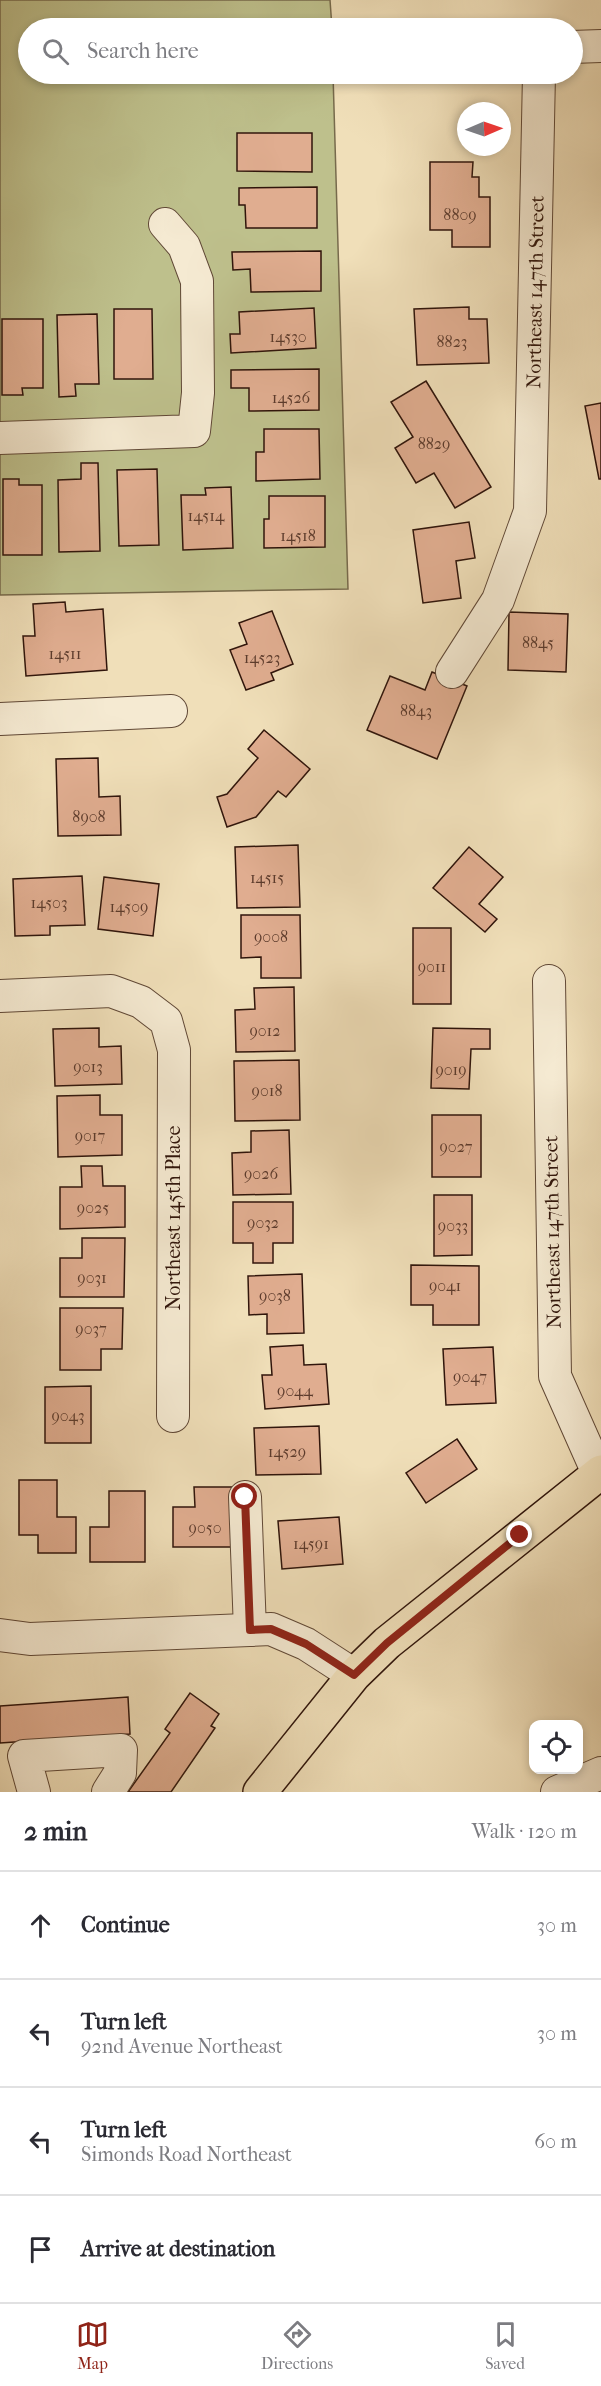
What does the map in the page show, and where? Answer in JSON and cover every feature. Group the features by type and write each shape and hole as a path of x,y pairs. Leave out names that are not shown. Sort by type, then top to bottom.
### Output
{"main road":[{"path":"260,1792 354,1675 387,1643 600,1473"}],"street":[{"path":"583,47 601,46"},
{"name":"Northeast 147th Street","path":"452,672 498,600 530,511 539,84"},
{"path":"0,438 194,431 198,393 197,281 184,246 165,224"},
{"path":"0,719 171,711"},
{"name":"Northeast 147th Street","path":"549,981 555,1376 600,1473"},
{"name":"Northeast 145th Place","path":"0,996 111,991 141,1002 166,1021 174,1050 173,1416"},
{"path":"245,1497 250,1630"},
{"path":"0,1635 30,1639 271,1629 306,1644 354,1675"},
{"path":"34,1792 24,1756 121,1750 120,1773 108,1792"},
{"path":"557,1792 601,1773"}],"green space":[{"path":"0,0 330,0 331,18 18,18 18,84 333,84 348,589 0,595"}],"building":[{"path":"237,133 312,133 312,172 237,171"},
{"path":"430,162 473,162 472,177 479,177 479,197 490,197 490,247 452,247 452,230 430,230"},
{"path":"317,187 317,228 246,228 245,205 239,205 239,188"},
{"path":"321,251 321,291 251,292 250,269 233,270 232,252"},
{"path":"469,307 469,319 487,319 489,363 417,365 414,309"},
{"path":"314,308 316,348 231,353 230,334 240,334 239,312"},
{"path":"114,309 152,309 153,379 114,379"},
{"path":"97,314 99,384 75,384 76,396 59,397 57,315"},
{"path":"2,319 43,319 43,388 22,388 23,395 2,395"},
{"path":"319,369 319,410 249,411 249,388 231,388 231,370"},
{"path":"426,381 491,487 455,508 434,473 416,483 395,448 413,437 391,402"},
{"path":"601,403 601,479 599,479 585,406"},
{"path":"264,429 319,429 320,479 256,481 256,452 264,452"},
{"path":"81,463 98,463 100,551 59,552 58,480 81,479"},
{"path":"157,469 159,545 119,546 117,470"},
{"path":"3,479 19,479 19,485 42,485 42,555 3,555"},
{"path":"231,487 233,548 183,550 181,495 206,495 205,488"},
{"path":"269,496 325,496 325,547 264,548 264,519 269,519"},
{"path":"469,522 475,558 456,561 461,598 423,603 413,530"},
{"path":"65,602 66,612 103,609 107,670 26,676 23,636 35,636 33,604"},
{"path":"272,611 293,664 271,673 274,680 246,690 230,650 247,644 239,623"},
{"path":"509,612 568,614 566,672 508,670"},
{"path":"432,672 467,686 437,759 367,730 390,676 425,690"},
{"path":"264,730 310,769 286,797 278,791 256,817 227,827 217,797 227,794 258,758 248,749"},
{"path":"98,758 99,797 120,796 121,835 58,836 56,759"},
{"path":"298,845 300,907 237,908 235,847"},
{"path":"469,847 503,877 479,904 497,919 485,932 433,888"},
{"path":"82,876 85,925 50,926 50,935 15,936 13,879"},
{"path":"104,877 159,884 153,936 98,929"},
{"path":"241,915 300,915 301,978 261,978 261,957 241,958"},
{"path":"413,928 451,928 451,1004 413,1004"},
{"path":"294,987 295,1051 236,1052 235,1010 255,1009 254,988"},
{"path":"99,1028 99,1047 121,1046 122,1084 55,1086 53,1029"},
{"path":"433,1028 490,1029 490,1049 471,1049 469,1089 431,1088"},
{"path":"299,1060 300,1120 235,1121 234,1061"},
{"path":"100,1095 100,1115 122,1115 122,1155 58,1157 57,1096"},
{"path":"432,1115 481,1115 481,1177 432,1177"},
{"path":"289,1130 291,1194 233,1195 232,1153 251,1152 251,1131"},
{"path":"81,1166 102,1166 103,1186 125,1186 125,1227 60,1229 60,1187 82,1187"},
{"path":"434,1195 472,1195 472,1255 434,1256"},
{"path":"233,1202 293,1202 293,1243 273,1243 273,1263 253,1263 253,1243 233,1243"},
{"path":"82,1238 125,1238 124,1297 60,1297 60,1258 82,1258"},
{"path":"411,1265 479,1266 479,1325 433,1325 433,1305 411,1305"},
{"path":"302,1274 304,1333 267,1334 267,1314 249,1315 248,1276"},
{"path":"60,1308 123,1308 122,1349 101,1349 101,1370 60,1370"},
{"path":"303,1345 304,1365 326,1364 329,1404 265,1409 262,1375 272,1375 270,1347"},
{"path":"493,1347 496,1403 446,1405 443,1349"},
{"path":"91,1386 91,1443 45,1443 45,1387"},
{"path":"319,1426 321,1474 256,1475 254,1428"},
{"path":"457,1439 477,1469 426,1503 406,1473"},
{"path":"19,1480 57,1480 57,1517 76,1517 76,1553 38,1553 38,1535 19,1535"},
{"path":"194,1487 237,1487 238,1547 173,1547 173,1507 195,1507"},
{"path":"109,1491 145,1491 145,1562 90,1562 90,1527 109,1527"},
{"path":"339,1517 343,1564 282,1569 278,1521"},
{"path":"190,1693 219,1714 211,1726 215,1728 171,1792 128,1792 170,1733 165,1729"},
{"path":"128,1697 130,1734 0,1743 0,1706"}],"route":[{"path":"245,1497 250,1630 271,1629 306,1644 354,1675 387,1643 520,1535"}]}
